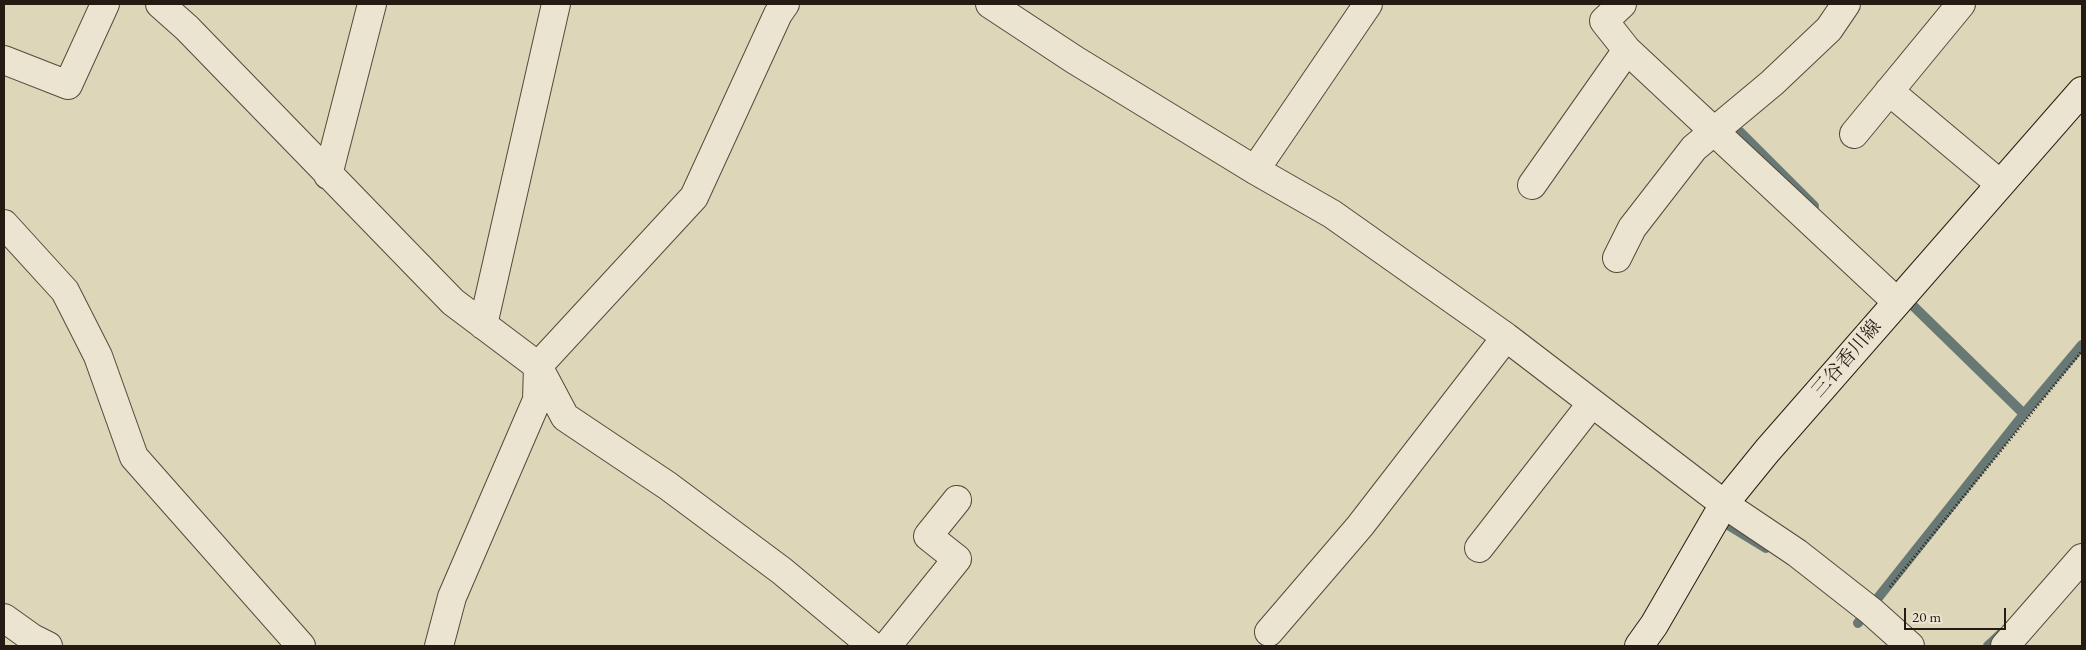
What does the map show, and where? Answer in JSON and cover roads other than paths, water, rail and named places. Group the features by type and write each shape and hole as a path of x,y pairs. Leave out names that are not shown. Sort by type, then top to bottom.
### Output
{"street":[{"path":"4,60 68,85 105,4"},
{"path":"160,4 189,16 328,175 453,302 538,366 564,416 668,486 782,571 872,646"},
{"path":"328,175 372,4"},
{"path":"483,325 556,4"},
{"path":"439,646 452,596 537,400 538,366 694,197 778,14 785,4"},
{"path":"990,4 1075,60 1255,170 1332,214 1506,337 1724,504 1797,553 1871,611 1908,645"},
{"path":"1255,170 1368,4"},
{"path":"1622,4 1604,22 1627,50 1716,131 1897,302"},
{"path":"1617,258 1632,228 1694,148 1772,83 1829,29 1846,4"},
{"path":"1854,134 1961,4"},
{"path":"1532,185 1627,50"},
{"name":"三谷香川線","path":"1639,646 1654,624 1724,504 1766,451 2082,90"},
{"path":"1890,91 2000,184"},
{"path":"4,224 65,291 98,356 134,457 301,646"},
{"path":"1269,632 1360,526 1506,337"},
{"path":"1480,548 1592,403"},
{"path":"887,646 957,559 928,536 957,500"},
{"path":"2005,646 2082,558"},
{"path":"4,618 32,638 48,646"}],"waterway":[{"path":"1740,132 1814,206"},
{"path":"1903,296 2024,414"},
{"path":"1858,623 2024,414 2082,345"},
{"path":"1725,523 1766,548"},
{"path":"1988,646 2002,633"}]}
